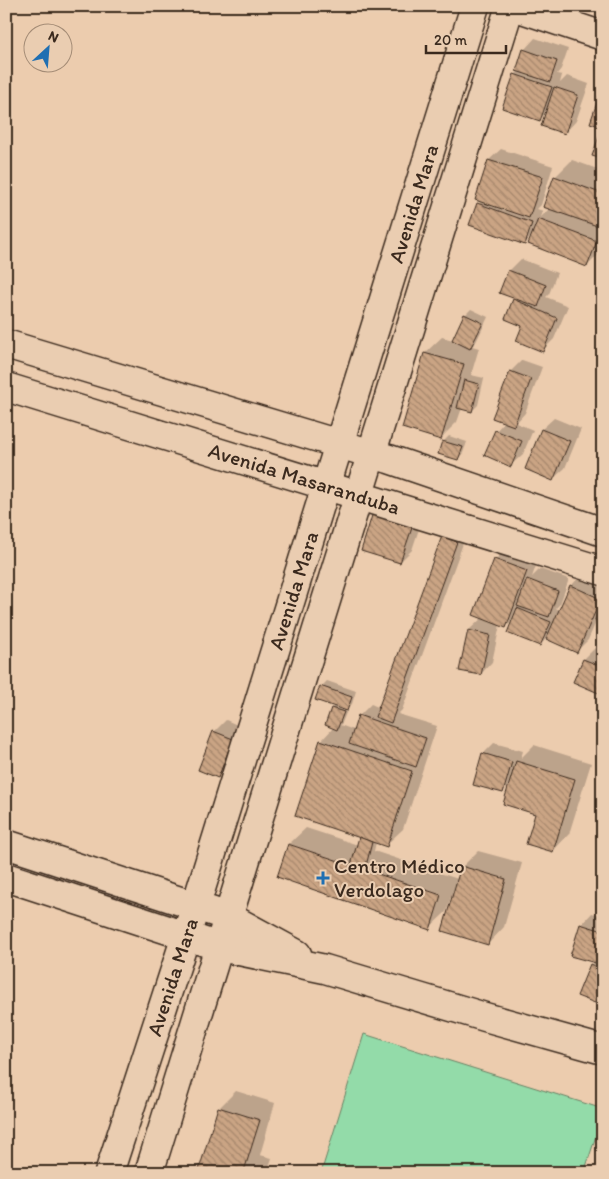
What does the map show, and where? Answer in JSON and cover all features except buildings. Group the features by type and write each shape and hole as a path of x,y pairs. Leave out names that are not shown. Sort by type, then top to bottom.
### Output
{"street":[{"name":"Avenida Mara","path":"109,1173 196,905 476,6"},
{"name":"Avenida Mara","path":"149,1173 512,6"},
{"path":"512,6 603,36"},
{"path":"6,344 372,454 603,532"},
{"name":"Avenida Masaranduba","path":"6,387 603,570"},
{"path":"6,844 229,917 325,968"},
{"path":"6,877 220,947 325,968 485,1017 603,1050"}],"green space":[{"path":"364,1034 603,1109 584,1173 321,1173"}],"place":[{"name":"Centro Médico Verdolago","path":"323,878"}]}
